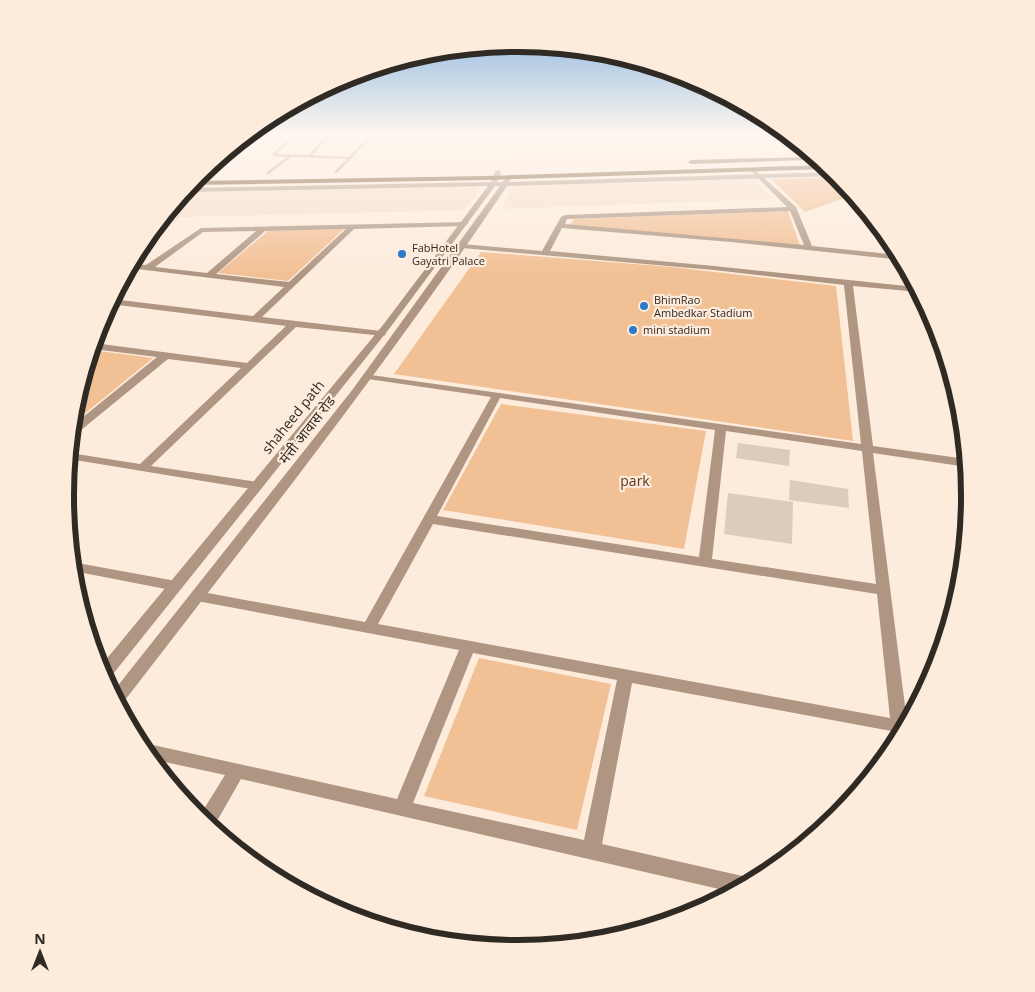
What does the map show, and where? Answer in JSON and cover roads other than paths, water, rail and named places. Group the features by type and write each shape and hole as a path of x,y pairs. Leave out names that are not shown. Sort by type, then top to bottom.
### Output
{"highway":[{"path":"202,184 227,186 344,181"}],"street":[{"name":"shaheed path","path":"109,668 380,334 496,181"},
{"name":"मंत्ती आवास रोड","path":"121,694 368,376 462,246 498,181"},
{"path":"763,181 793,209 809,249"},
{"path":"198,189 227,186"},
{"path":"545,253 565,217 793,209"},
{"path":"148,268 201,230 464,224"},
{"path":"255,319 353,226"},
{"path":"560,226 891,257"},
{"path":"209,275 264,228"},
{"path":"462,246 910,289"},
{"path":"138,267 291,285"},
{"path":"425,276 439,277"},
{"path":"848,282 898,724"},
{"path":"118,304 380,334"},
{"path":"142,468 294,323"},
{"path":"100,347 248,366"},
{"path":"80,426 166,355"},
{"path":"368,376 959,462"},
{"path":"369,628 497,395"},
{"path":"705,562 721,428"},
{"path":"76,457 257,486"},
{"path":"429,519 883,590"},
{"path":"80,568 176,586"},
{"path":"197,596 626,675 894,730"},
{"path":"402,808 468,646"},
{"path":"591,851 626,675"},
{"path":"157,753 734,883"},
{"path":"210,816 237,771"}],"place":[{"name":"FabHotel Gayatri Palace","path":"402,254"},
{"name":"BhimRao Ambedkar Stadium","path":"644,306"},
{"name":"mini stadium","path":"633,330"}],"park label":[{"name":"park","path":"635,481"}]}
